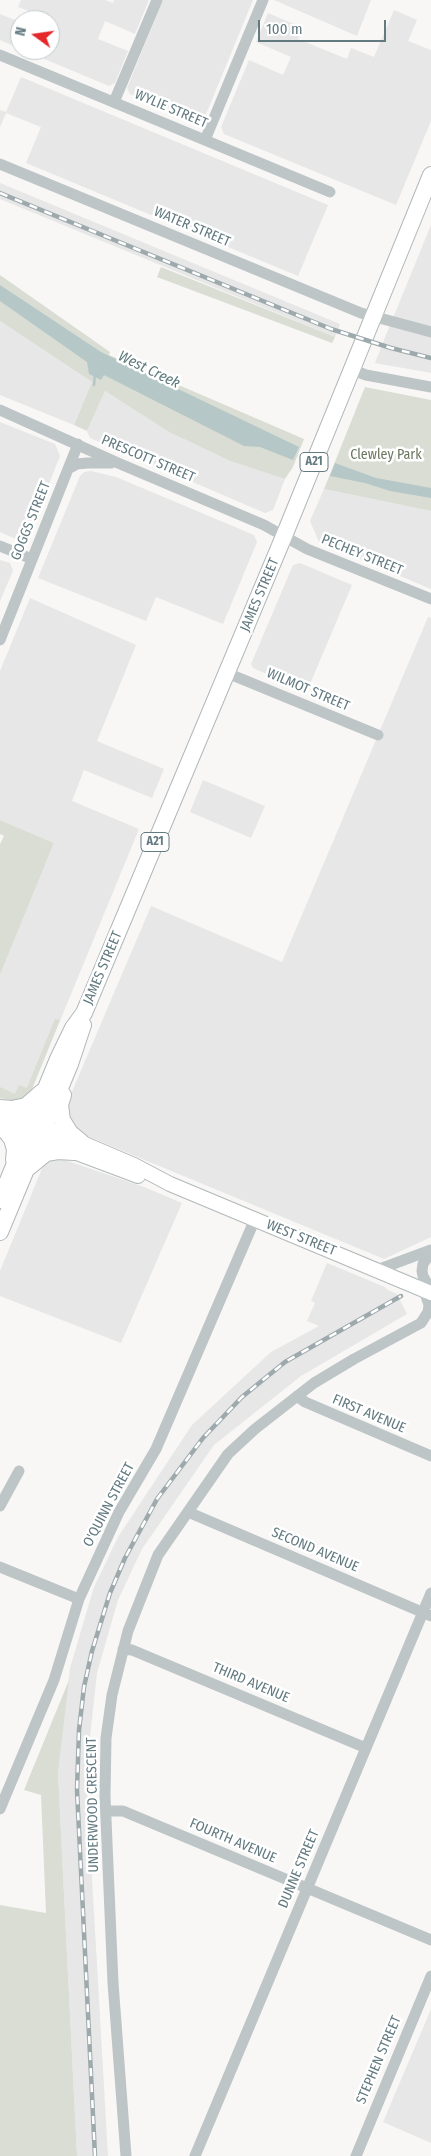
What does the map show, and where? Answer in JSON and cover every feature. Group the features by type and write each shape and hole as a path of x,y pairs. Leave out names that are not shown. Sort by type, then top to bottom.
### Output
{"highway":[{"name":"JAMES STREET","path":"35,1130 45,1088 73,1028 84,1013 284,536 431,175"},
{"name":"JAMES STREET","path":"0,1232 19,1169 35,1130 67,1071 82,1030 84,1013"},
{"path":"0,1123 12,1138 19,1169 34,1162 46,1153 77,1147 65,1127 60,1114 67,1071"},
{"path":"0,1108 12,1109 26,1106 36,1099 45,1088"},
{"name":"JAMES STREET","path":"0,1200 19,1169"}],"main road":[{"name":"WEST STREET","path":"0,1108 35,1130 77,1147 136,1175 170,1184 428,1292"},
{"name":"WEST STREET","path":"0,1123 35,1130"}],"street":[{"path":"114,102 157,0"},
{"path":"205,140 263,0"},
{"name":"WYLIE STREET","path":"0,55 330,192"},
{"name":"WATER STREET","path":"0,164 361,313 431,332"},
{"path":"350,370 366,375 431,387"},
{"name":"PRESCOTT STREET","path":"0,410 118,463 206,499 284,536"},
{"name":"GOGGS STREET","path":"0,640 78,444"},
{"path":"68,469 78,464 86,463 118,463"},
{"name":"PECHEY STREET","path":"284,536 307,549 431,599"},
{"path":"0,546 32,559"},
{"name":"WILMOT STREET","path":"227,672 378,735"},
{"name":"O'QUINN STREET","path":"0,1810 54,1680 79,1599 119,1512 156,1450 255,1220"},
{"path":"377,1270 431,1251"},
{"name":"UNDERWOOD CRESCENT","path":"126,2156 113,1983 106,1811 106,1738 112,1695 128,1631 158,1555 228,1454 255,1429 314,1383 409,1328 421,1323 428,1312 429,1305 428,1292 422,1271 423,1264 431,1251"},
{"name":"FIRST AVENUE","path":"296,1396 305,1402 431,1456"},
{"path":"0,1506 19,1470"},
{"name":"SECOND AVENUE","path":"188,1512 427,1614"},
{"path":"0,1567 79,1599"},
{"name":"DUNNE STREET","path":"195,2156 366,1748 427,1614 431,1593"},
{"name":"THIRD AVENUE","path":"123,1649 132,1650 366,1748"},
{"name":"FOURTH AVENUE","path":"106,1811 123,1811 431,1940"},
{"name":"STEPHEN STREET","path":"356,2156 431,1976"}],"shaded area":[{"path":"21,0 105,0 113,3 114,0 149,0 135,34 105,21 98,39 128,51 115,83 109,86 47,60 60,60 60,10 26,10 18,7"},
{"path":"163,0 253,0 204,119 196,122 130,94 127,88"},
{"path":"274,0 371,0 357,36"},
{"path":"394,10 417,20 408,41 431,50 431,121 396,205 224,134 221,127 249,60 283,75 291,57 256,42 268,13 303,28 298,39 347,59 351,48 374,57"},
{"path":"0,14 10,18 10,44 0,40"},
{"path":"21,77 328,205 298,276 26,163 41,127 6,113 0,127 0,110 6,112"},
{"path":"0,183 340,324 335,337 0,199"},
{"path":"431,225 431,373 375,363 386,335"},
{"path":"0,285 101,352 299,447 293,460 260,447 244,446 104,375 101,380 89,374 87,362 0,301"},
{"path":"0,321 92,382 74,425 0,395"},
{"path":"105,391 169,432 230,461 285,479 273,510 265,513 90,438 87,431"},
{"path":"0,422 55,444 60,456 28,537 20,541 0,532"},
{"path":"335,463 376,478 431,488 431,498 390,491 365,483 330,476"},
{"path":"91,471 116,477 254,535 257,542 223,624 156,597 146,621 38,578 80,476 84,472"},
{"path":"324,489 431,511 431,589 319,542 310,521"},
{"path":"0,560 10,563 13,571 0,601"},
{"path":"300,563 352,585 307,691 253,668 251,664 293,565"},
{"path":"30,598 136,645 97,741 164,769 152,798 84,770 72,801 139,829 32,1089 11,1101 0,1098 0,975 54,843 0,820 0,671"},
{"path":"428,617 431,618 431,1237 384,1259 82,1134 75,1128 69,1117 68,1109 71,1094 151,906 282,962"},
{"path":"203,780 265,806 251,838 190,812"},
{"path":"62,1159 144,1187 182,1203 121,1343 0,1296 0,1271 43,1166 51,1160"},
{"path":"327,1263 385,1287 397,1294 407,1314 301,1376 214,1445 142,1549 118,1600 97,1673 86,1774 108,2156 77,2156 58,1773 70,1668 94,1587 118,1537 192,1425 271,1352 319,1326 307,1321 315,1303 311,1301"},
{"path":"431,2009 431,2143 383,2122"}],"green space":[{"path":"161,267 335,337 332,343 157,277"},
{"path":"0,275 110,352 109,355 304,439 293,467 285,479 230,461 169,432 105,391 87,431 74,425 92,382 0,321"},
{"name":"Clewley Park","path":"365,387 431,400 431,511 324,489"},
{"path":"0,820 54,843 0,975 0,844 4,836 0,834"},
{"path":"55,1019 60,1020 32,1089 27,1096 16,1101 0,1098 0,1087 15,1094 19,1085 27,1088"},
{"path":"69,1680 58,1773 77,2156 0,2156 0,1905 46,1913 41,1795 24,1790"}],"waterway":[{"path":"94,385 95,374"}],"railway":[{"path":"0,193 331,329 391,348 431,358"},
{"path":"95,2156 77,1790 79,1730 84,1687 92,1651 110,1593 125,1558 157,1499 203,1438 242,1397 285,1362 401,1296"}],"water label":[{"name":"West Creek","path":"149,370"}]}
